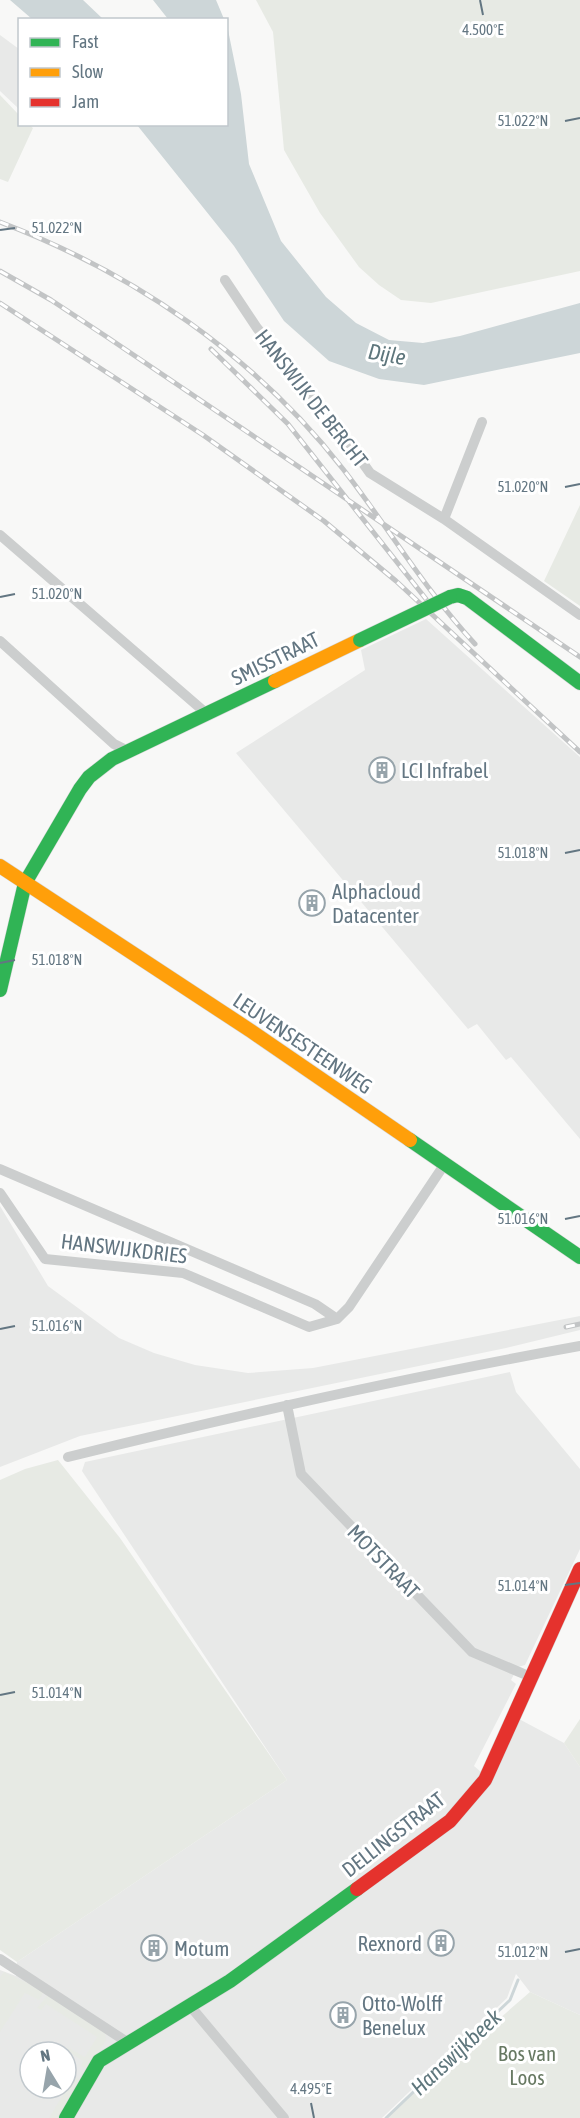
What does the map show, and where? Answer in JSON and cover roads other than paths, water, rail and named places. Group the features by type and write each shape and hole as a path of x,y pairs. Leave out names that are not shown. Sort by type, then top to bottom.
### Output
{"street":[{"name":"HANSWIJK DE BERCHT","path":"225,280 257,328 332,420 370,472 444,519 580,615"},
{"path":"444,519 482,422"},
{"path":"0,535 207,714"},
{"name":"SMISSTRAAT","path":"25,883 89,777 112,759 450,597 458,595 467,598 580,683"},
{"path":"0,641 114,744 130,752"},
{"name":"LEUVENSESTEENWEG","path":"0,866 251,1031 444,1166 580,1257"},
{"path":"0,990 25,883"},
{"path":"337,1319 349,1307 444,1166"},
{"name":"HANSWIJKDRIES","path":"0,1169 315,1304 337,1319"},
{"name":"HANSWIJKDRIES","path":"0,1193 45,1259 183,1273 309,1327 337,1319"},
{"path":"68,1457 287,1405 459,1368 580,1346"},
{"name":"MOTSTRAAT","path":"287,1405 301,1474 472,1652 531,1677"},
{"name":"DELLINGSTRAAT","path":"66,2118 99,2061 231,1981 450,1821 485,1780 580,1569"},
{"path":"0,1959 127,2042"},
{"path":"191,2007 284,2118"}],"water":[{"path":"10,0 83,0 102,18 31,18"},
{"path":"153,0 216,0 224,18 167,18"},
{"name":"Dijle","path":"228,30 241,94 249,164 281,241 326,297 356,323 389,340 423,343 460,336 580,303 580,353 424,385 379,379 329,361 284,321 234,246 138,126 228,126"}],"waterway":[{"name":"Hanswijkbeek","path":"386,2118 510,2000 518,1980"}],"railway":[{"path":"0,222 98,266 144,293 189,322 271,390 343,469 423,580 475,644"},
{"path":"0,271 51,300 107,337 580,657"},
{"path":"0,303 203,435 324,521 396,581 580,752"},
{"path":"211,349 288,424 426,599"},
{"path":"566,1327 580,1324"}],"place":[{"name":"LCI Infrabel","path":"382,770"},
{"name":"Alphacloud Datacenter","path":"312,903"},
{"name":"Rexnord","path":"441,1943"},
{"name":"Motum","path":"154,1948"},
{"name":"Otto-Wolff Benelux","path":"343,2015"}],"park label":[{"name":"Bos van Loos","path":"527,2065"}]}
